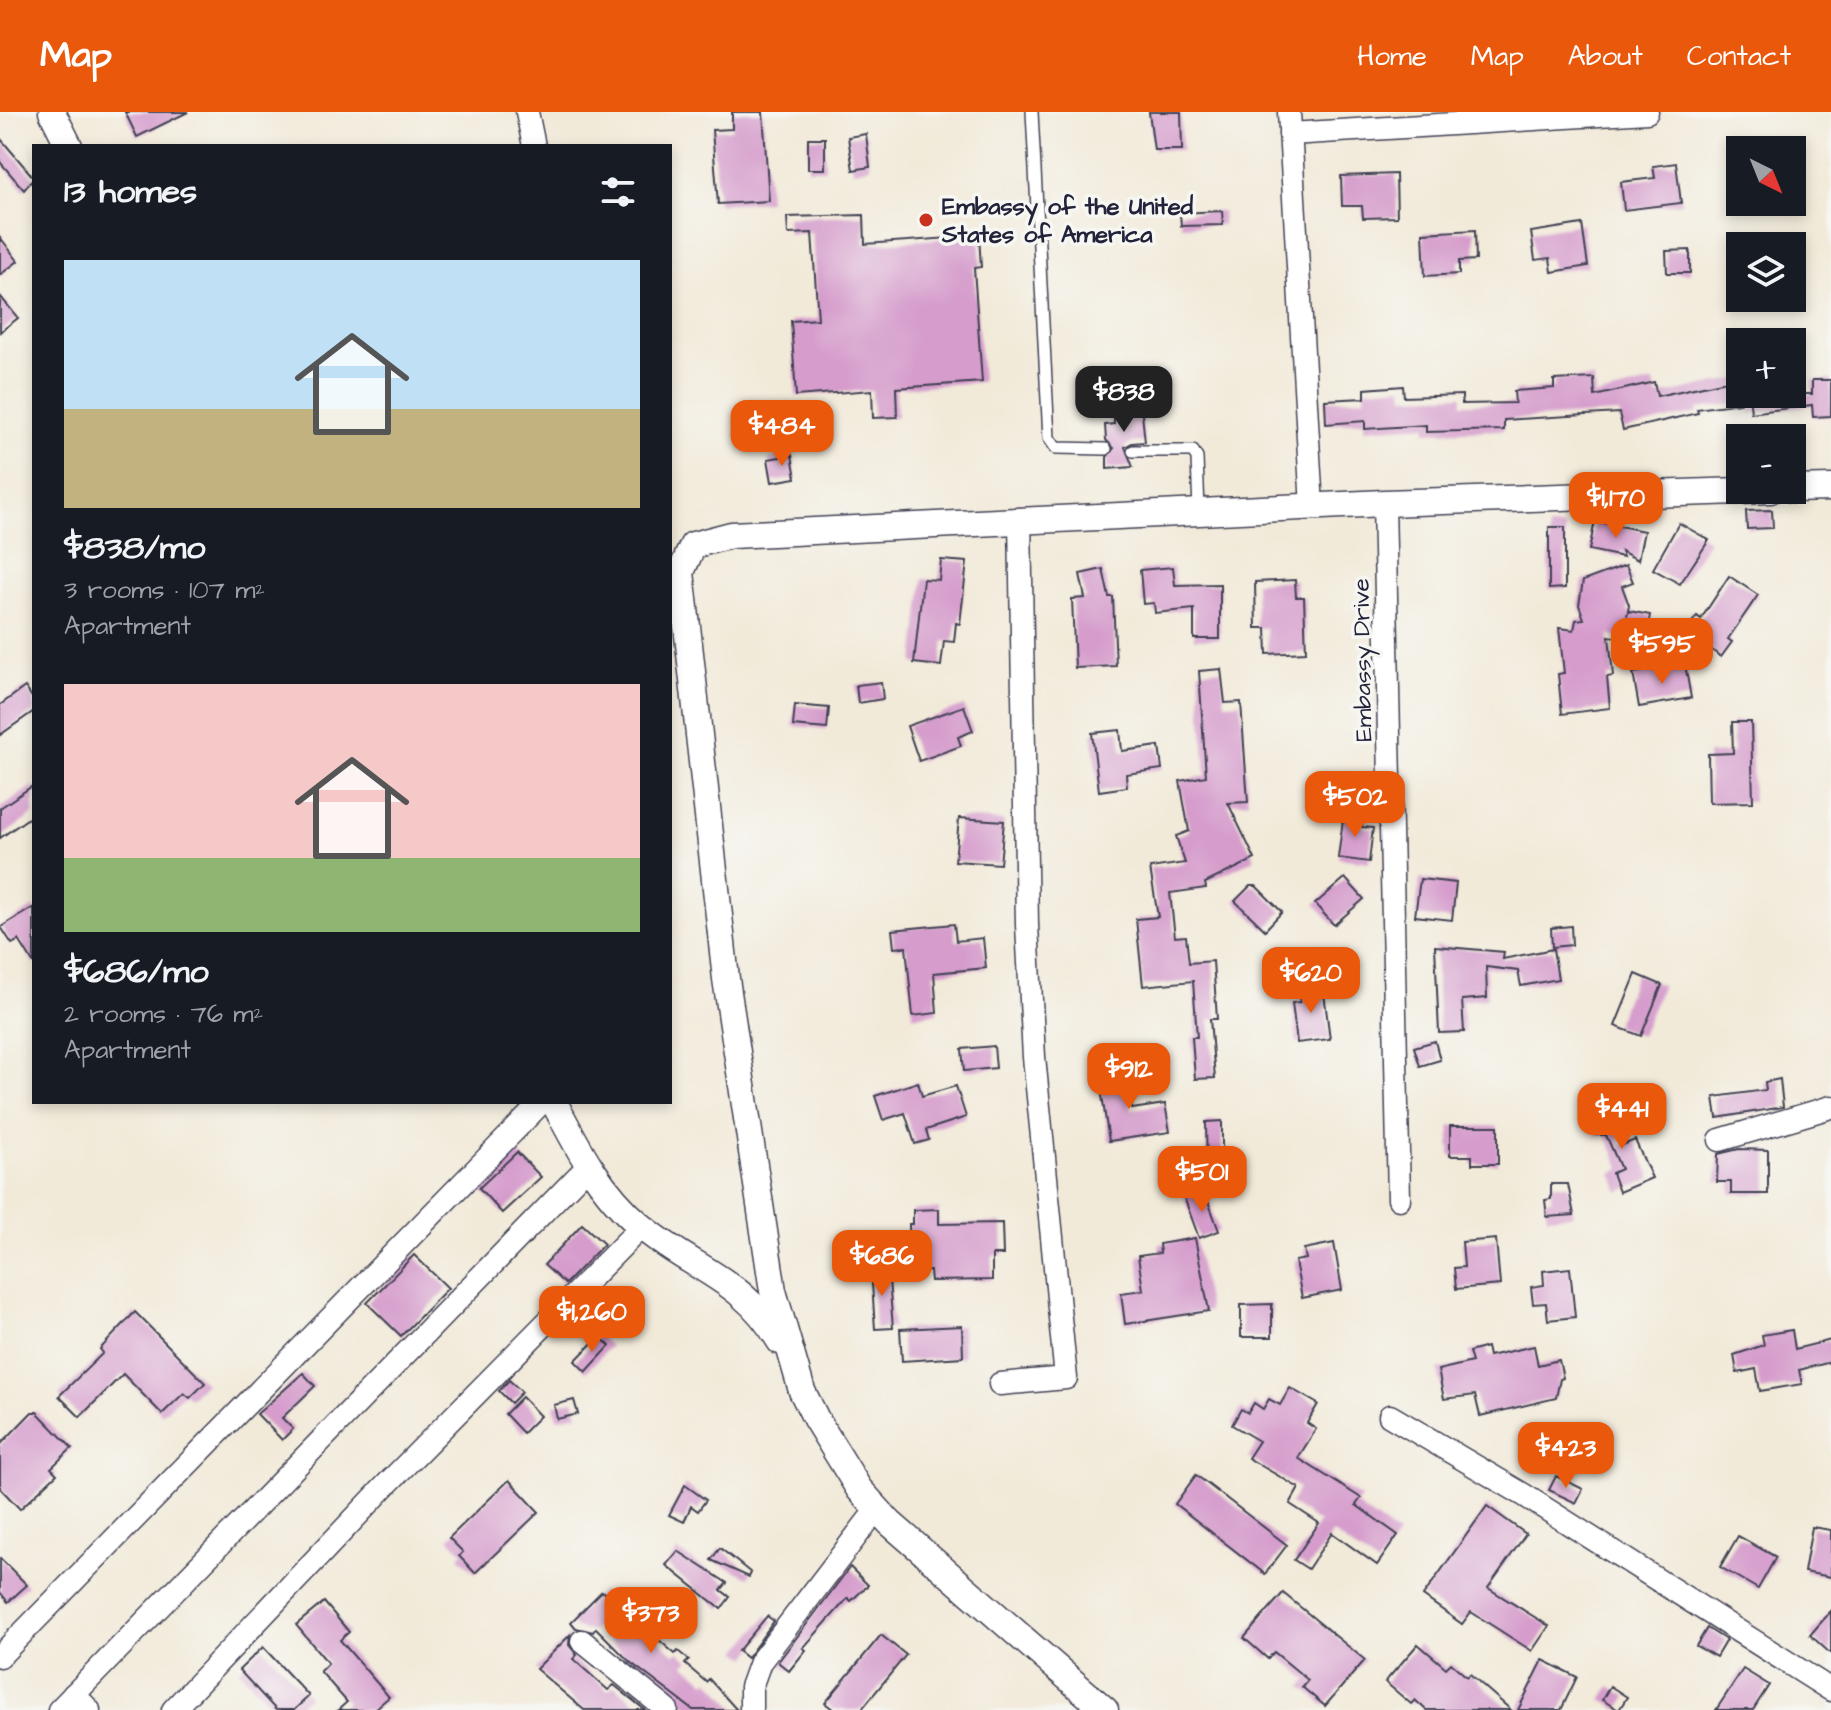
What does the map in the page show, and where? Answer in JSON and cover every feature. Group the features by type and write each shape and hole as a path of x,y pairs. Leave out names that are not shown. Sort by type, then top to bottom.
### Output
{"street":[{"path":"52,112 68,144"},
{"path":"527,112 534,144"},
{"path":"1312,507 1289,123 1647,112"},
{"path":"1806,489 1831,488"},
{"path":"1105,1710 921,1551 877,1509 859,1489 822,1431 802,1391 768,1257 724,964 678,608 685,556 693,545 706,539 1020,519 1726,491"},
{"name":"Embassy Drive","path":"1384,503 1399,1199"},
{"path":"1000,1384 1066,1378 1034,1057 1028,940 1020,519"},
{"path":"0,1656 540,1104"},
{"path":"555,1104 589,1165 617,1205 677,1253 747,1296 769,1322 792,1360"},
{"path":"1720,1140 1831,1107"},
{"path":"74,1705 589,1165"},
{"path":"173,1710 387,1484 641,1227"},
{"path":"728,1283 750,1274 768,1257"},
{"path":"1390,1416 1524,1495 1831,1690"},
{"path":"751,1710 751,1687 760,1662 877,1509"},
{"path":"582,1641 667,1710"}],"lane":[{"path":"1032,112 1049,438 1056,448 1067,451 1106,449"},
{"path":"1133,451 1193,451 1197,458 1199,512"}],"building":[{"path":"125,112 188,112 137,137"},
{"path":"732,112 763,112 769,201 718,204 712,130 732,129"},
{"path":"1149,112 1181,112 1182,150 1154,150"},
{"path":"866,134 870,167 853,170 848,137"},
{"path":"0,138 32,176 32,180 24,190 0,162"},
{"path":"808,138 825,138 825,169 808,169"},
{"path":"1676,163 1681,203 1624,210 1621,182 1655,178 1653,166"},
{"path":"1396,174 1397,217 1363,218 1362,206 1342,206 1341,176"},
{"path":"1222,211 1223,225 1181,226 1180,213"},
{"path":"864,215 865,244 979,236 981,267 974,268 982,382 896,388 897,417 873,418 872,390 796,396 791,321 818,319 812,233 788,234 787,217"},
{"path":"1582,224 1588,266 1552,272 1550,258 1535,260 1531,232"},
{"path":"1475,230 1476,260 1459,261 1459,274 1425,276 1423,233"},
{"path":"0,237 18,261 0,275"},
{"path":"1690,250 1690,273 1667,273 1666,251"},
{"path":"0,296 18,318 0,332"},
{"path":"1594,378 1595,396 1654,382 1657,396 1726,381 1726,405 1697,409 1698,413 1623,430 1619,413 1504,420 1504,430 1426,432 1426,425 1365,429 1365,421 1326,424 1325,400 1365,398 1365,389 1403,386 1404,397 1462,395 1462,404 1515,403 1514,391 1554,388 1554,380"},
{"path":"1812,380 1831,380 1831,416 1813,417 1812,405 1806,406 1806,394 1812,394"},
{"path":"1114,405 1141,405 1145,442 1125,447 1133,467 1107,469 1107,457 1114,448 1106,440 1105,425 1114,424"},
{"path":"1750,408 1789,408 1751,413"},
{"path":"792,455 796,478 772,482 768,459"},
{"path":"1772,510 1773,528 1747,529 1746,511"},
{"path":"1595,521 1644,531 1638,560 1621,551 1623,557 1589,550"},
{"path":"1679,523 1709,540 1680,584 1653,569"},
{"path":"1549,527 1565,527 1565,588 1549,589"},
{"path":"941,560 967,562 960,624 956,623 954,642 944,641 941,666 914,663 923,579 939,580"},
{"path":"1626,565 1633,582 1622,586 1629,605 1627,616 1629,611 1650,615 1645,643 1609,636 1613,676 1607,677 1610,708 1562,714 1558,674 1564,673 1559,628 1574,630 1576,620 1584,619 1579,605 1583,581"},
{"path":"1173,567 1175,585 1220,584 1220,639 1194,639 1194,609 1155,613 1154,603 1143,604 1140,570"},
{"path":"1103,569 1109,597 1113,597 1116,666 1075,668 1072,599 1085,598 1080,574"},
{"path":"1729,576 1758,595 1728,639 1732,642 1721,657 1686,630 1697,616 1701,619"},
{"path":"1295,580 1296,597 1304,597 1306,652 1267,654 1266,628 1256,628 1255,582"},
{"path":"1685,664 1691,698 1639,707 1633,673"},
{"path":"1221,669 1225,703 1241,702 1248,802 1228,803 1255,859 1205,883 1206,888 1170,893 1175,937 1186,936 1189,963 1213,961 1217,1019 1210,1019 1215,1078 1195,1079 1192,1037 1197,1037 1193,981 1143,986 1136,919 1158,917 1150,868 1185,863 1176,836 1189,831 1180,781 1206,776 1199,671"},
{"path":"881,682 883,699 858,703 856,685"},
{"path":"25,687 32,697 32,712 0,735 0,705"},
{"path":"795,705 829,708 827,729 793,726"},
{"path":"964,706 973,731 958,737 961,746 919,761 907,726"},
{"path":"1732,722 1751,722 1753,802 1709,803 1708,754 1733,753"},
{"path":"1120,730 1122,751 1159,746 1162,769 1126,774 1127,787 1099,791 1092,733"},
{"path":"32,786 32,815 0,838 0,808"},
{"path":"1344,812 1363,814 1362,827 1373,828 1369,862 1338,858"},
{"path":"959,818 1004,821 1000,864 955,861"},
{"path":"1345,878 1364,899 1334,925 1315,904"},
{"path":"1420,879 1456,883 1452,920 1415,916"},
{"path":"1250,886 1256,886 1282,912 1265,930 1235,901"},
{"path":"32,908 32,961 19,940 12,944 1,927"},
{"path":"954,924 956,941 983,938 986,968 934,973 937,1013 913,1016 906,947 894,948 892,930"},
{"path":"1571,926 1572,945 1552,947 1551,928"},
{"path":"1435,946 1504,952 1503,959 1553,949 1558,979 1521,986 1518,971 1486,967 1487,998 1462,1000 1464,1032 1439,1033"},
{"path":"1636,974 1662,985 1641,1036 1615,1026"},
{"path":"1323,985 1330,1039 1297,1043 1292,1003 1300,1002 1299,988"},
{"path":"1435,1041 1440,1060 1420,1066 1414,1047"},
{"path":"994,1046 996,1068 964,1071 962,1049"},
{"path":"1127,1072 1132,1109 1165,1104 1170,1132 1109,1141 1099,1076"},
{"path":"1780,1079 1783,1107 1717,1118 1714,1097 1766,1090 1765,1082"},
{"path":"918,1082 922,1096 956,1086 966,1117 926,1130 929,1140 915,1144 905,1113 883,1120 875,1096"},
{"path":"1620,1109 1620,1146 1635,1140 1652,1178 1619,1192 1612,1173 1621,1169 1606,1135 1596,1135 1596,1110"},
{"path":"1222,1121 1222,1175 1207,1175 1206,1122"},
{"path":"1450,1126 1498,1126 1498,1164 1472,1164 1472,1156 1450,1156"},
{"path":"1739,1149 1768,1150 1768,1194 1731,1194 1731,1182 1717,1182 1718,1154"},
{"path":"517,1152 541,1177 502,1213 479,1188"},
{"path":"1551,1184 1568,1184 1574,1215 1547,1217 1545,1200 1551,1199"},
{"path":"1204,1190 1219,1231 1199,1238 1184,1197"},
{"path":"939,1209 939,1224 1002,1223 1003,1255 992,1255 992,1280 931,1281 930,1271 910,1272 909,1224 913,1224 913,1210"},
{"path":"582,1224 604,1244 565,1284 544,1265"},
{"path":"1195,1238 1209,1311 1125,1324 1121,1293 1143,1290 1138,1256 1160,1253 1159,1244"},
{"path":"1496,1239 1500,1285 1456,1289 1454,1268 1464,1267 1462,1242"},
{"path":"1334,1243 1342,1290 1302,1298 1295,1261 1306,1259 1304,1249"},
{"path":"414,1255 448,1288 401,1336 367,1303"},
{"path":"888,1267 893,1328 875,1329 871,1268"},
{"path":"1570,1268 1575,1317 1548,1320 1546,1303 1533,1304 1531,1287 1544,1285 1543,1271"},
{"path":"1272,1304 1272,1337 1241,1337 1241,1305"},
{"path":"135,1312 205,1383 190,1398 184,1393 162,1414 123,1374 80,1417 59,1396 103,1353 100,1349"},
{"path":"962,1326 963,1357 902,1361 900,1329"},
{"path":"1792,1330 1795,1349 1831,1340 1831,1362 1799,1370 1802,1384 1760,1391 1756,1369 1737,1373 1734,1355 1764,1345 1762,1335"},
{"path":"599,1336 610,1346 586,1372 575,1361"},
{"path":"1534,1346 1538,1365 1559,1360 1563,1378 1560,1379 1556,1398 1480,1416 1475,1395 1444,1399 1438,1370 1472,1362 1469,1352 1487,1347 1489,1356"},
{"path":"303,1373 315,1386 282,1418 293,1429 282,1440 257,1414"},
{"path":"509,1380 522,1392 511,1403 499,1391"},
{"path":"1290,1388 1318,1404 1307,1423 1316,1429 1298,1458 1361,1498 1356,1505 1398,1535 1377,1565 1332,1533 1308,1569 1294,1560 1319,1523 1290,1504 1299,1488 1248,1458 1259,1441 1232,1425 1241,1409 1248,1413 1254,1403 1263,1409 1269,1399 1280,1405"},
{"path":"522,1397 540,1416 523,1433 505,1414"},
{"path":"574,1400 578,1414 557,1419 554,1405"},
{"path":"32,1412 37,1412 72,1448 51,1468 57,1474 20,1509 0,1488 0,1445"},
{"path":"1196,1475 1287,1545 1265,1574 1175,1504"},
{"path":"1556,1476 1583,1489 1576,1503 1549,1490"},
{"path":"509,1480 539,1512 475,1573 459,1556 463,1552 449,1538"},
{"path":"685,1485 706,1500 698,1511 691,1506 684,1522 669,1515"},
{"path":"1487,1506 1526,1534 1488,1588 1549,1626 1532,1651 1471,1612 1462,1624 1423,1596"},
{"path":"1812,1527 1831,1530 1831,1577 1804,1572"},
{"path":"1738,1536 1776,1557 1758,1589 1720,1567"},
{"path":"720,1548 751,1573 749,1577 711,1560"},
{"path":"678,1551 727,1583 721,1590 730,1597 721,1609 666,1565"},
{"path":"0,1558 27,1585 8,1602 0,1592"},
{"path":"850,1567 868,1585 851,1601 848,1598 803,1648 806,1650 789,1671 778,1662"},
{"path":"602,1591 634,1622 636,1620 675,1654 678,1651 689,1660 685,1664 706,1682 709,1679 737,1710 693,1710 630,1662 596,1628 593,1632 576,1628 571,1622"},
{"path":"1283,1593 1365,1660 1325,1706 1302,1687 1308,1680 1274,1652 1268,1659 1244,1638"},
{"path":"324,1602 349,1632 340,1640 389,1697 374,1710 338,1710 347,1702 320,1671 328,1663 296,1625"},
{"path":"1831,1611 1831,1654 1810,1635"},
{"path":"767,1616 774,1621 747,1658 738,1651"},
{"path":"1707,1628 1726,1640 1716,1657 1696,1646"},
{"path":"570,1635 569,1645 577,1655 573,1659 608,1690 614,1685 645,1710 584,1710 536,1669"},
{"path":"881,1635 906,1655 861,1710 834,1710 825,1703"},
{"path":"1418,1644 1446,1668 1451,1663 1467,1677 1470,1674 1511,1710 1426,1710 1415,1700 1411,1704 1385,1682"},
{"path":"263,1647 309,1696 294,1710 276,1710 239,1670"},
{"path":"1543,1660 1577,1677 1561,1710 1518,1710"},
{"path":"1743,1669 1769,1685 1753,1710 1716,1710"},
{"path":"1610,1686 1627,1697 1619,1710 1602,1700"}],"place":[{"name":"Embassy of the United States of America","path":"926,220"}]}
